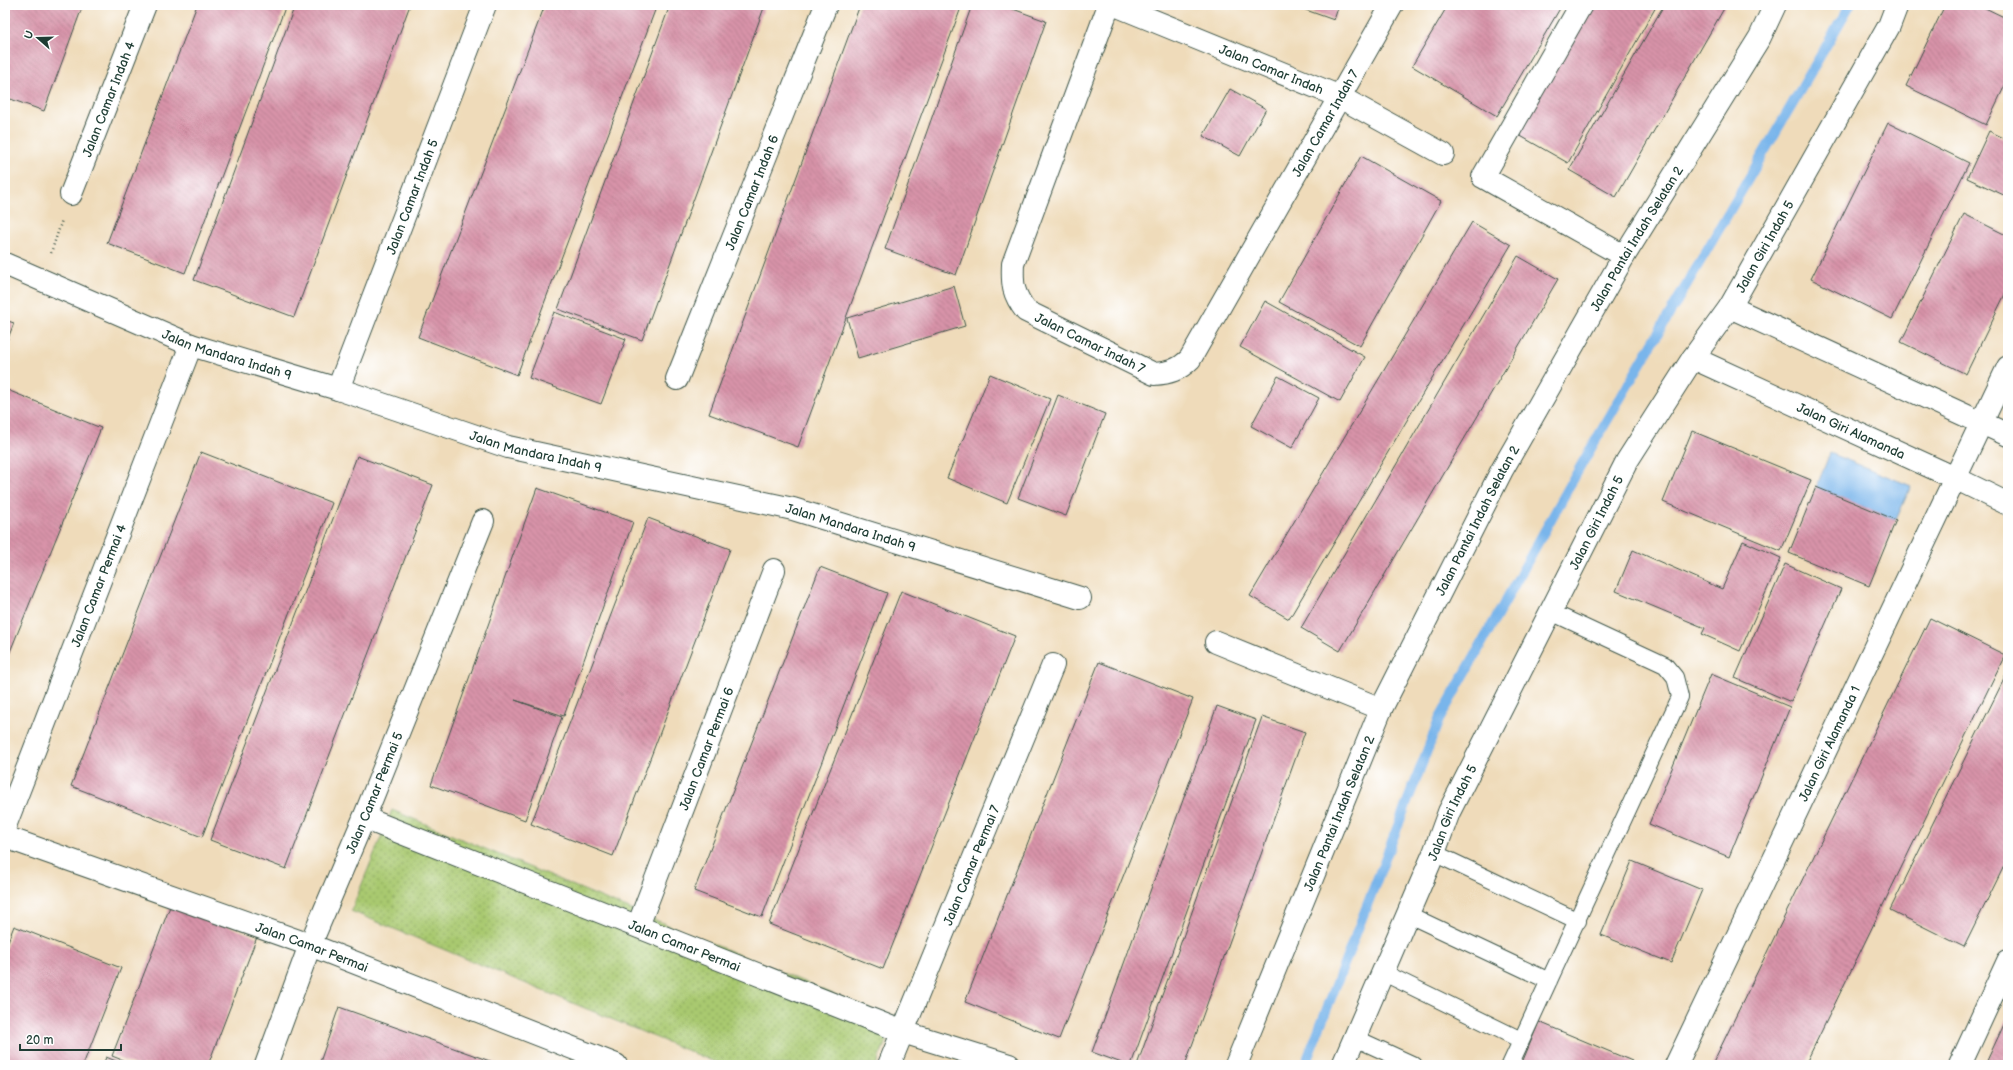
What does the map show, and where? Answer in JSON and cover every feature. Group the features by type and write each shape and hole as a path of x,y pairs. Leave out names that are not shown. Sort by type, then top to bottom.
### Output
{"street":[{"name":"Jalan Camar Indah 4","path":"71,194 145,5"},
{"name":"Jalan Camar Indah 5","path":"338,388 485,5"},
{"name":"Jalan Camar Indah 6","path":"677,379 826,5"},
{"name":"Jalan Camar Indah 7","path":"1109,5 1012,264 1012,284 1017,300 1026,311 1154,374 1169,373 1182,368 1190,359 1338,96 1392,5"},
{"name":"Jalan Camar Indah","path":"1116,5 1338,96 1443,154"},
{"path":"1581,5 1483,177 1624,256"},
{"name":"Jalan Pantai Indah Selatan 2","path":"1236,1065 1381,709 1502,470 1624,256 1760,37 1775,5"},
{"name":"Jalan Giri Indah 5","path":"1343,1065 1434,853 1449,812 1627,461 1693,358 1730,306 1889,26 1897,5"},
{"name":"Jalan Mandara Indah 9","path":"5,264 191,345 338,388 508,447 793,509 1080,598"},
{"path":"1730,306 2008,435"},
{"name":"Jalan Camar Permai 4","path":"5,826 191,345"},
{"name":"Jalan Giri Alamanda","path":"1693,358 1955,478 2008,504"},
{"name":"Jalan Giri Alamanda 1","path":"1676,1065 2008,367"},
{"name":"Jalan Camar Permai 5","path":"266,1065 310,945 364,818 483,521"},
{"name":"Jalan Camar Permai 6","path":"638,926 774,570"},
{"path":"1216,642 1381,709"},
{"name":"Jalan Camar Permai 7","path":"889,1065 1053,665"},
{"name":"Jalan Camar Permai","path":"364,818 903,1032 1009,1065"},
{"name":"Jalan Camar Permai","path":"5,837 310,945 616,1065"},
{"path":"1960,1065 2008,961"}],"lane":[{"path":"1510,1065 1578,921 1680,697 1675,677 1666,665 1551,612"},
{"path":"1434,853 1578,921"},
{"path":"1407,914 1549,981"},
{"path":"1382,972 1521,1040"},
{"path":"1355,1038 1414,1065"}],"path":[{"path":"42,280 71,194"}],"green space":[{"path":"392,810 895,1020 876,1065 722,1065 351,911"}],"water":[{"path":"1830,453 1911,486 1896,520 1816,488"}],"building":[{"path":"5,5 83,5 44,111 5,97"},
{"path":"197,5 286,5 185,273 107,243"},
{"path":"295,5 410,5 294,317 194,280"},
{"path":"545,5 657,5 517,375 418,337"},
{"path":"670,5 765,5 642,340 558,309"},
{"path":"860,5 962,5 798,447 709,414"},
{"path":"972,5 1002,5 1046,21 956,275 885,249"},
{"path":"1292,5 1339,5 1334,20"},
{"path":"1448,5 1562,5 1497,116 1412,66"},
{"path":"1590,5 1657,5 1568,163 1517,134"},
{"path":"1664,5 1726,5 1616,197 1569,170"},
{"path":"1945,5 1979,5 2008,19 2008,79 1986,125 1906,86"},
{"path":"1230,89 1266,109 1240,156 1203,136"},
{"path":"1888,123 1969,163 1892,319 1811,279"},
{"path":"1989,131 2008,140 2008,197 1967,178"},
{"path":"1361,156 1441,201 1360,346 1279,302"},
{"path":"1964,214 2008,236 2008,288 1966,374 1901,342"},
{"path":"1472,222 1511,245 1289,619 1250,596"},
{"path":"1518,256 1558,279 1340,651 1301,628"},
{"path":"954,286 965,326 858,358 847,318"},
{"path":"1265,301 1365,357 1340,402 1240,347"},
{"path":"554,312 626,339 601,404 529,378"},
{"path":"5,320 14,323 5,346"},
{"path":"990,374 1050,399 1007,503 947,478"},
{"path":"1278,376 1319,398 1292,448 1251,426"},
{"path":"5,389 101,428 5,664"},
{"path":"1058,395 1105,414 1066,516 1018,498"},
{"path":"1692,431 1811,480 1781,551 1663,502"},
{"path":"201,452 332,503 202,837 71,786"},
{"path":"357,456 433,485 286,869 210,840"},
{"path":"1816,487 1896,520 1869,586 1789,553"},
{"path":"537,488 633,522 564,716 515,700 562,717 525,820 431,785"},
{"path":"648,518 730,549 613,856 531,824"},
{"path":"1743,541 1781,558 1740,651 1702,634 1705,628 1616,591 1633,550 1722,589"},
{"path":"1785,564 1841,589 1791,702 1735,678"},
{"path":"820,567 887,593 762,917 694,891"},
{"path":"901,591 1015,636 883,969 769,924"},
{"path":"1930,618 2005,655 1805,1065 1712,1065"},
{"path":"1099,662 1193,699 1059,1039 965,1002"},
{"path":"2008,671 2008,858 1964,947 1890,910"},
{"path":"1711,674 1790,707 1729,857 1649,824"},
{"path":"1217,706 1256,720 1131,1065 1127,1065 1092,1052"},
{"path":"1262,717 1305,732 1263,849 1185,1065 1137,1065"},
{"path":"1632,861 1702,890 1671,963 1601,935"},
{"path":"171,904 257,937 208,1065 135,1065 112,1056"},
{"path":"14,926 121,968 83,1065 5,1065 5,949"},
{"path":"339,1007 501,1065 319,1065"},
{"path":"2008,1016 2008,1065 1985,1065"},
{"path":"1539,1022 1632,1061 1630,1065 1521,1065"},
{"path":"106,1057 126,1065 103,1065"}],"waterway":[{"path":"1305,1065 1439,720 1583,462 1850,5"}]}
